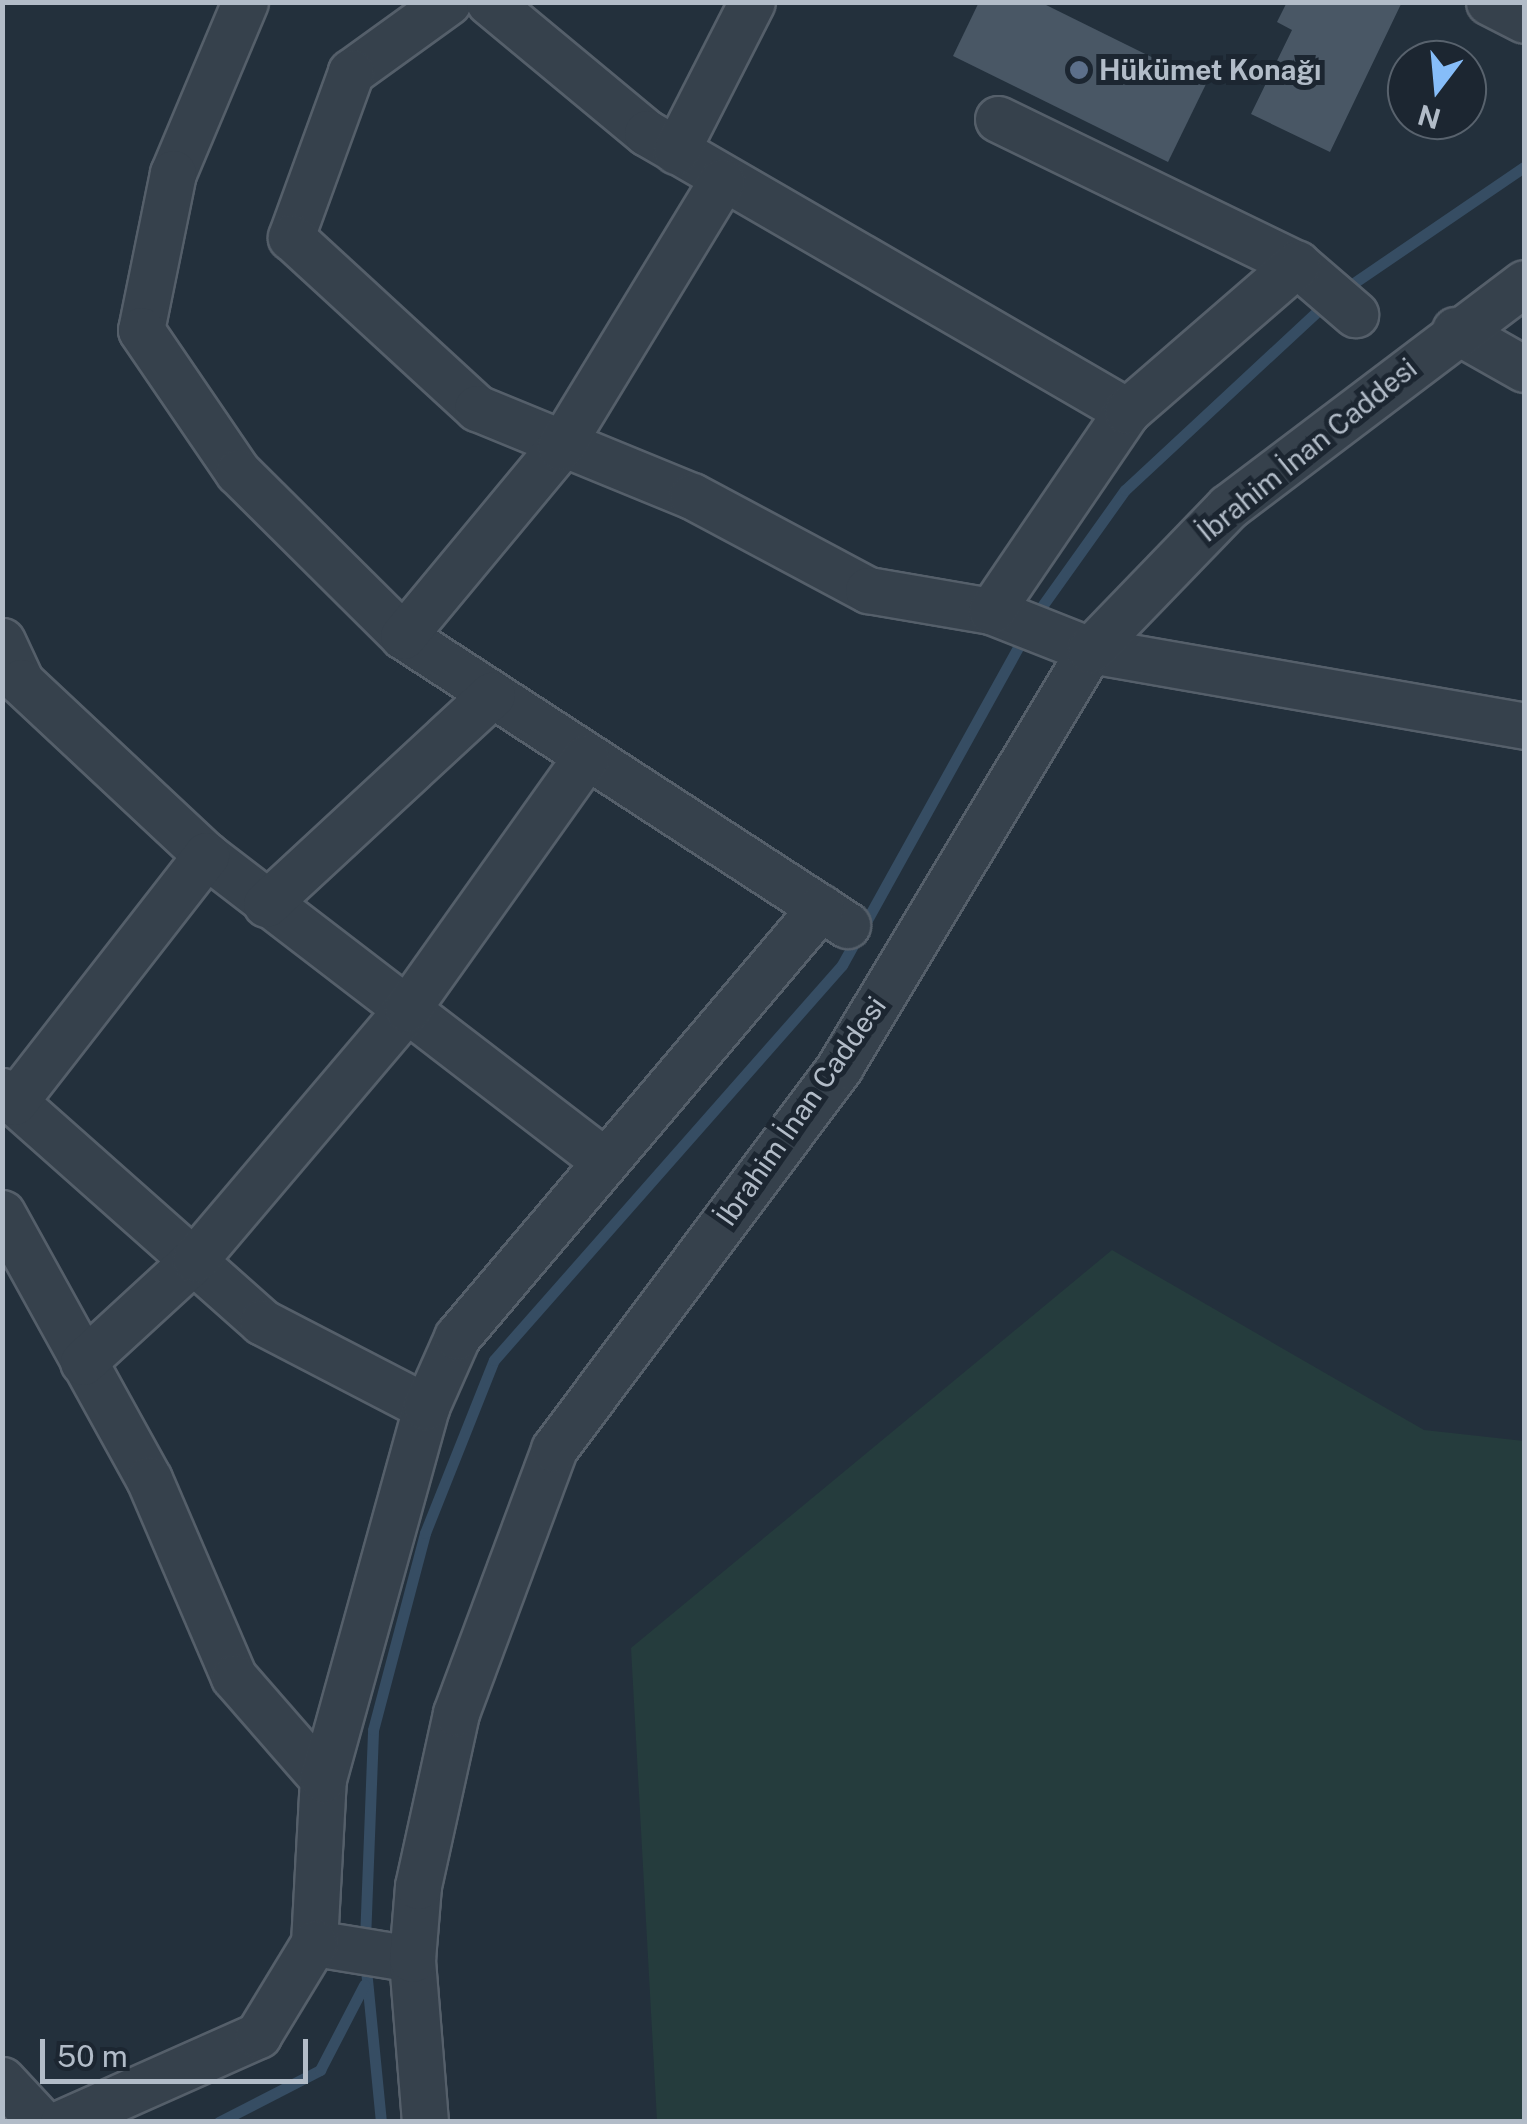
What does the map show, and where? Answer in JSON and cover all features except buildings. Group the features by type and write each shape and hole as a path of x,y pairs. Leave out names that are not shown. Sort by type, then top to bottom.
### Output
{"street":[{"path":"63,2122 258,2035 361,1951 323,1779 426,1407 457,1338 603,1160 834,916 403,636 238,472 141,330 173,173 245,2"},
{"path":"448,2 351,72 290,237 477,408 560,447 692,496 868,590 1036,628 1524,726"},
{"path":"490,2 596,98 676,151 1126,412"},
{"path":"676,151 752,2"},
{"path":"1489,2 1524,20"},
{"path":"998,119 1310,272 1356,314"},
{"path":"403,636 560,447 722,180"},
{"path":"1036,628 1126,412 1310,272"},
{"name":"İbrahim İnan Caddesi","path":"424,2122 361,1951 418,1886 456,1713 554,1449 840,1066 1036,628 1228,507 1456,330 1524,283"},
{"path":"1456,330 1524,369"},
{"path":"2,641 12,694 266,904 603,1160"},
{"path":"266,904 492,695"},
{"path":"83,1362 195,1258 407,1009 586,757"},
{"path":"206,855 11,1113 195,1258 262,1322 426,1407"},
{"path":"2,1213 148,1479 234,1677 323,1779"},
{"path":"2,2080 42,2122"}],"green space":[{"path":"1112,1250 1424,1430 1524,1441 1524,2121 657,2121 631,1648"}],"waterway":[{"path":"1342,291 1524,167"},
{"path":"1035,616 1125,490 1327,302"},
{"path":"365,1940 373,1730 425,1533 494,1360 842,965 1026,633"},
{"path":"365,1959 381,2122"},
{"path":"219,2122 320,2070 364,1985"}],"place":[{"name":"Hükümet Konağı","path":"1079,70"}]}
